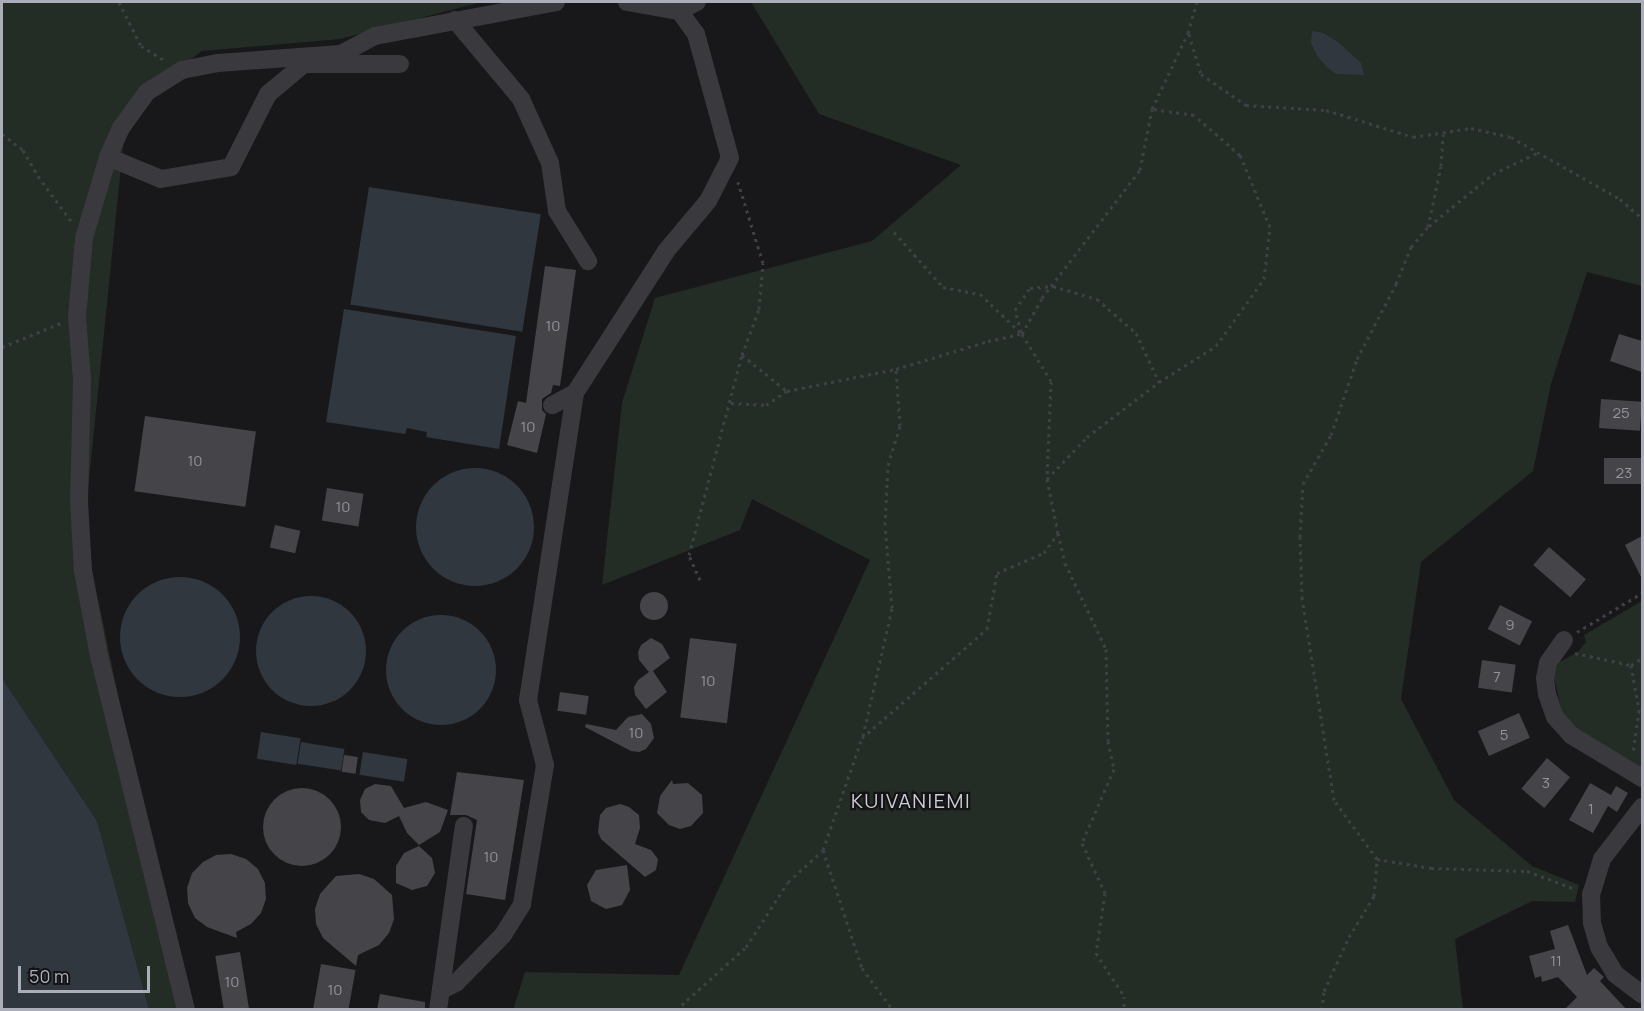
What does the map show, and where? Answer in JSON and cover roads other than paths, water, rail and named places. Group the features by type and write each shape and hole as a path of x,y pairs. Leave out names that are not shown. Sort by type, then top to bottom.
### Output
{"street":[{"path":"186,1010 100,662 83,571 79,502 82,379 77,317 84,238 108,157 121,128 147,92 182,70 218,63 341,54 375,36 556,2"},
{"path":"627,2 679,11 697,2"},
{"path":"442,990 456,983 503,935 522,904 545,765 528,700 574,393 666,251 708,201 730,158 696,34 679,11"},
{"path":"455,20 521,99 550,163 557,211 588,261"},
{"path":"108,157 160,180 231,167 268,94 304,64 400,64"},
{"path":"552,405 574,393"},
{"path":"1562,644 1548,663 1545,678 1547,694 1555,717 1571,735 1642,778"},
{"path":"1642,807 1602,859 1591,894 1592,922 1599,947 1615,974 1642,994"},
{"path":"438,1010 464,826"}],"district":[{"name":"KUIVANIEMI","path":"911,800"}]}
